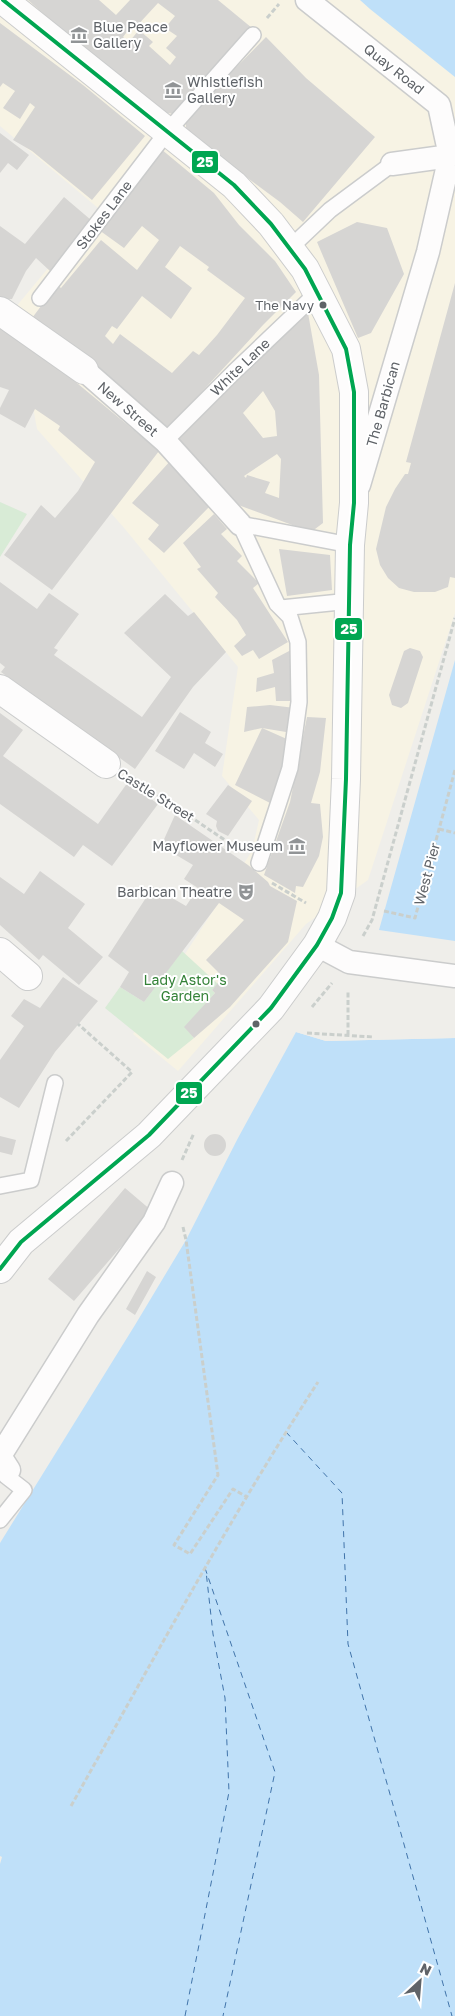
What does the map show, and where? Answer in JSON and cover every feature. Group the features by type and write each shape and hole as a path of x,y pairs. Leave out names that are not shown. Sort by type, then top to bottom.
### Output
{"street":[{"name":"Quay Road","path":"307,0 439,105 450,156"},
{"path":"6,1 234,185 272,224 290,248 304,269 346,349 354,392 354,503"},
{"path":"392,164 450,156"},
{"name":"The Barbican","path":"0,1269 21,1242 149,1135 271,1008 317,945 332,918 341,893 348,754 350,545 354,503 428,252 450,156"},
{"name":"New Street","path":"0,311 84,370 165,441 240,524"},
{"name":"Castle Street","path":"0,689 106,764"},
{"path":"317,945 349,962 455,976"},
{"path":"0,952 28,976"},
{"path":"5,1477 0,1456 88,1315 154,1222 172,1183"}],"lane":[{"name":"Stokes Lane","path":"40,298 167,132 253,35"},
{"path":"290,248 330,210 392,164"},
{"name":"White Lane","path":"165,441 317,293"},
{"path":"240,524 350,545"},
{"name":"New Street","path":"240,524 277,604 290,617 298,642 299,702 290,768 259,863"},
{"path":"281,608 350,601"},
{"path":"0,1186 31,1180 55,1083"},
{"path":"0,1520 24,1490 5,1477"}],"path":[{"path":"264,22 283,0"},
{"path":"348,1035 349,962 372,920 455,618"},
{"name":"Castle Street","path":"106,764 130,776 259,863 263,876 275,886 332,918"},
{"name":"West Pier","path":"384,911 414,918 455,770"},
{"name":"West Pier","path":"439,829 455,833"},
{"path":"64,1144 132,1072 78,1024"},
{"path":"307,1033 374,1037"},
{"path":"196,1130 172,1183 186,1240 218,1475 174,1545 190,1554 233,1489 247,1498"},
{"path":"71,1806 247,1498 318,1382"}],"shaded area":[{"path":"0,0 360,0 455,77 455,613 368,880 306,924 178,1071 133,1034 252,851 259,820 222,776 238,667 125,529 37,429 15,308 98,208 0,126"}],"green space":[{"path":"0,502 27,514 0,557"},
{"name":"Lady Astor's Garden","path":"182,951 218,984 212,990 215,993 185,1027 194,1038 168,1059 105,1008 120,987 144,1002"}],"water":[{"path":"360,0 455,0 455,77 370,9"},
{"path":"455,660 455,941 379,930"},
{"path":"296,1032 326,1041 455,1038 455,2016 0,2016 0,1864 2,1857 0,1856 0,1543 186,1240 238,1138"}],"pier":[{"path":"298,1030 326,1038 455,1035 455,1038 326,1041 296,1032"}],"building":[{"path":"28,0 99,0 116,15 130,0 218,0 252,28 176,114 166,113 81,47","holes":["158,3 175,16 165,28 177,36 166,48 176,57 170,65 149,46 153,42 139,30 129,42 123,37 132,25 135,28"]},
{"path":"0,23 83,85 145,136 92,200 32,151 13,140 35,107 30,103 20,119 3,108 15,91 3,83 0,87"},
{"path":"266,37 306,78 375,137 303,222 186,129 186,118"},
{"path":"0,133 29,155 17,170 8,163 0,173"},
{"path":"161,149 214,193 239,225 275,261 296,292 263,325 166,431 143,406 94,372 29,322 57,285 61,288 101,240 137,270 159,240 142,226 124,248 99,230","holes":["180,246 209,267 207,270 245,298 199,355 193,351 172,373 120,334 113,344 105,336 112,326 117,329 142,296 171,319 192,288 165,267"]},
{"path":"64,197 91,220 50,271 36,258 26,271 12,299 0,300 0,226 25,244"},
{"name":"The Navy","path":"357,222 387,228 404,274 371,333 358,338 317,242"},
{"path":"455,283 455,578 450,577 448,587 435,592 414,592 399,588 388,578 380,565 376,549 386,507 405,474 408,474 411,463 406,462"},
{"path":"308,313 319,375 323,523 311,532 233,503 171,440 262,350","holes":["263,391 275,411 277,436 263,438 243,413","277,454 281,459 279,498 265,493 270,482 247,475 246,478 244,476"]},
{"path":"0,323 60,369 159,451 52,590 4,555 41,505 55,518 78,491 95,462 58,430 60,426 35,409 25,428 0,414 0,408 9,390 0,387"},
{"path":"172,459 187,482 209,507 164,553 148,539 159,525 132,503"},
{"path":"214,514 227,529 221,534 242,556 237,561 259,583 253,588 288,642 259,659 253,650 242,656 234,646 246,635 237,620 215,597 218,593 197,569 201,567 183,543"},
{"path":"279,549 330,555 332,590 287,596"},
{"path":"0,582 37,609 49,593 79,614 54,648 58,650 54,655 142,717 171,677 124,633 165,594 188,616 194,612 226,652 193,687 135,769 1,672 5,667 0,663"},
{"path":"410,648 420,651 423,657 408,703 401,708 392,705 389,695 404,651"},
{"path":"291,650 293,701 276,701 275,687 256,692 257,678 274,673 272,660"},
{"path":"270,705 295,708 292,733 262,728 244,732 247,707"},
{"path":"180,712 211,732 205,743 223,754 215,767 194,753 184,769 155,751"},
{"path":"0,713 23,730 3,756 98,824 128,782 158,804 112,866 83,845 74,857 0,804"},
{"name":"Mayflower Museum","path":"307,717 326,718 320,772 311,803 320,804 323,837 319,856 303,887 296,886 295,893 264,875 290,802"},
{"path":"262,728 289,740 272,804 235,785"},
{"path":"228,785 252,801 228,836 218,831 217,821 206,814"},
{"path":"175,815 248,865 268,882 270,886 297,901 288,942 230,1007 194,1038 184,1027 215,993 212,990 223,977 206,960 244,920 219,903 144,1002 120,987 129,972 108,956 153,887 186,906 198,888 184,879 193,865 161,846"},
{"path":"40,871 85,904 68,928 103,957 79,985 43,955 39,960 0,925 0,877 24,894"},
{"path":"63,977 98,1001 55,1052 19,1108 0,1097 0,1060 24,1026 11,1016 24,999 40,1008"},
{"path":"215,1134 223,1137 226,1145 223,1153 215,1156 207,1153 204,1145 207,1137"},
{"path":"0,1136 16,1140 12,1155 0,1152"},
{"path":"125,1188 152,1211 74,1301 48,1279"},
{"path":"147,1271 156,1277 135,1315 126,1309"}],"ferry route":[{"path":"286,1432 342,1493 348,1644 452,2016"},
{"path":"205,1568 275,1772 223,2016"},
{"path":"185,2016 229,1792 225,1698 213,1634 206,1571"}],"transit line":[{"name":"25","path":"0,1269 21,1242 149,1135 271,1008 317,945 332,918 341,893 346,779 350,545 354,503 354,392 346,349 305,269 271,224 234,185 3,0"}],"place":[{"name":"Blue Peace Gallery","path":"79,35"},
{"name":"Whistlefish Gallery","path":"173,90"},
{"name":"The Navy","path":"323,305"},
{"name":"Mayflower Museum","path":"297,846"},
{"name":"Barbican Theatre","path":"246,892"}]}
